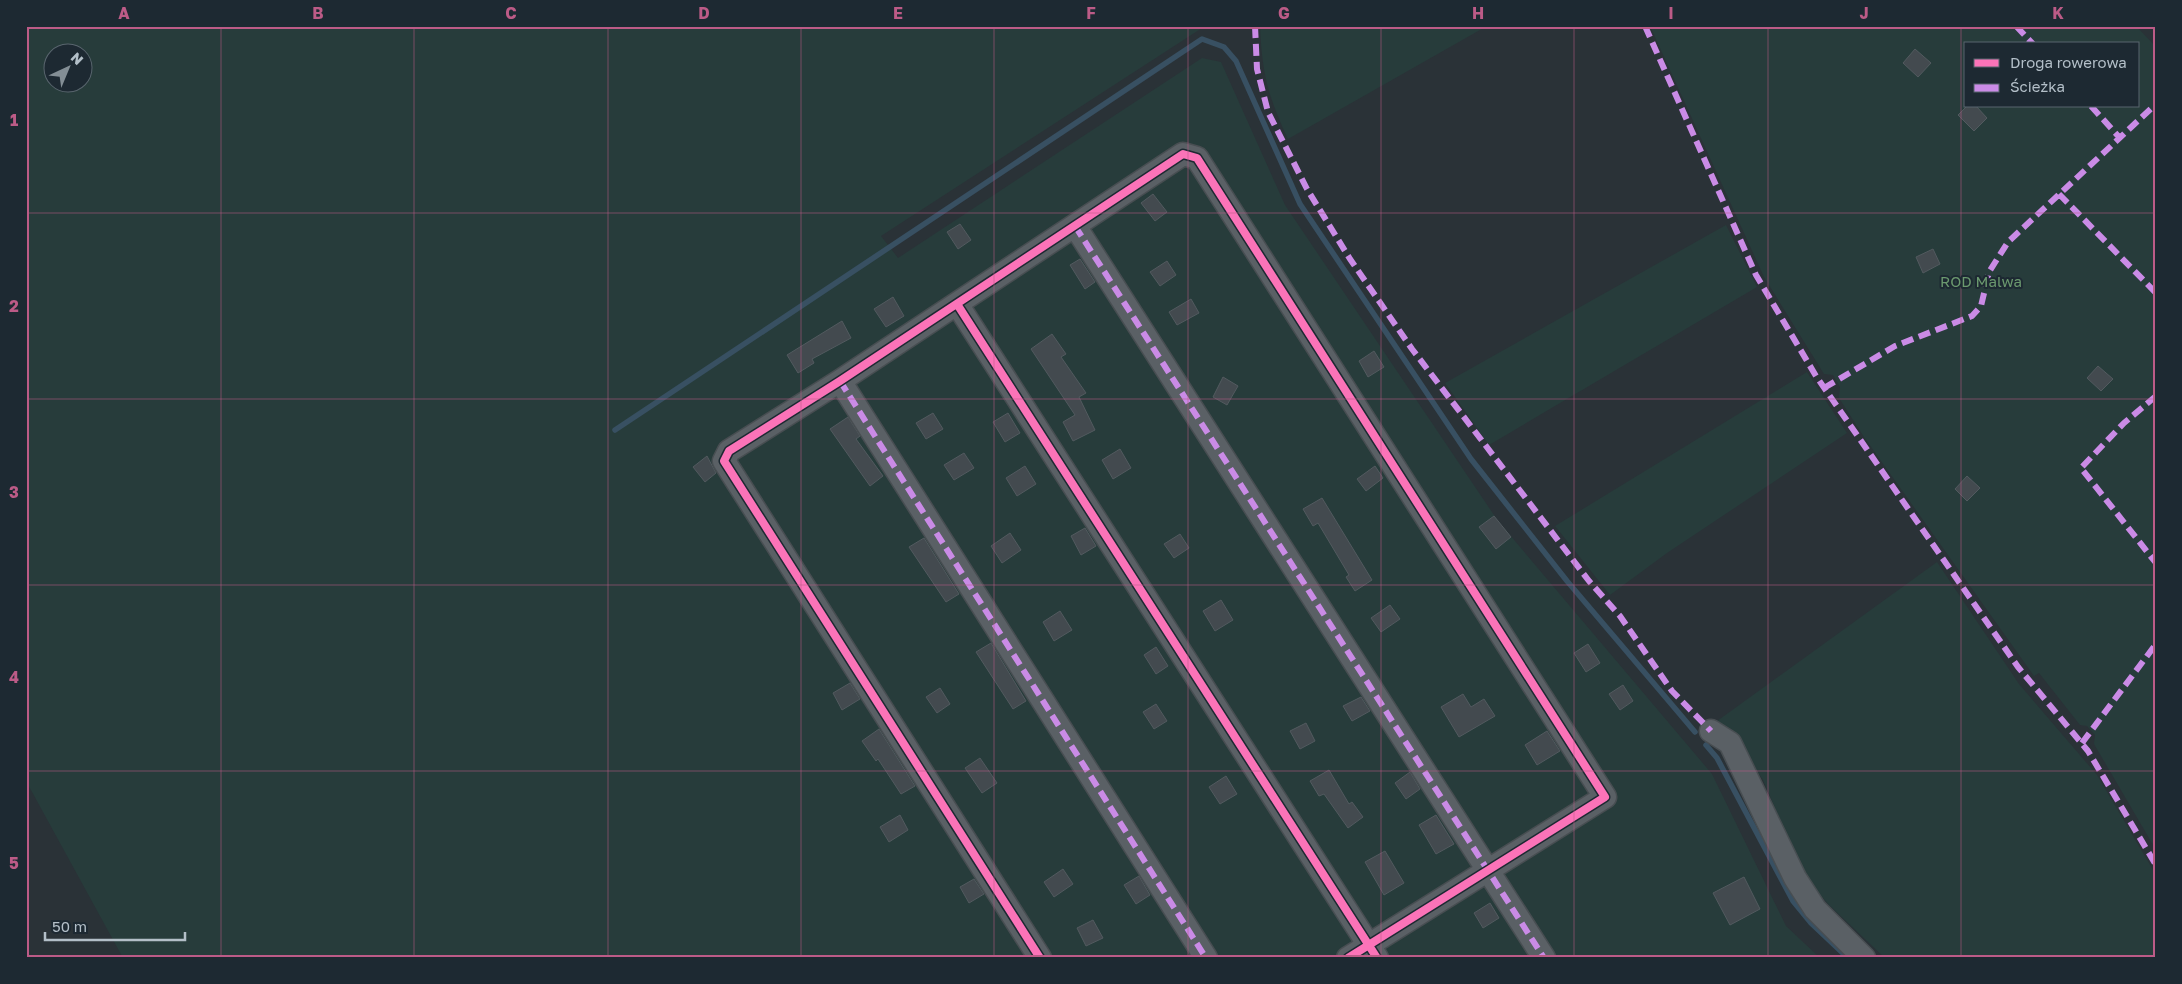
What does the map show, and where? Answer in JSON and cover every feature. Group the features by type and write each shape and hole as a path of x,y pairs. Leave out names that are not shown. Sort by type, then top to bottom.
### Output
{"street":[{"path":"1040,958 724,461 729,451 958,304 1183,154 1197,158 1605,797 1488,868 1373,951 1348,958"},
{"path":"1075,226 1544,958"},
{"path":"958,304 1373,951"},
{"path":"840,381 1206,958"},
{"path":"1712,731 1730,743 1795,878 1815,908 1864,958"}],"green space":[{"path":"26,26 1247,26 1202,28 881,236 898,258 1202,58 1221,62 1285,205 1498,521 1712,774 1786,926 1820,958 123,958 26,781"},
{"path":"1260,26 1487,26 1288,139 1275,110 1264,72"},
{"name":"ROD Malwa","path":"1650,26 2136,26 2156,47 2156,850 2094,744 2095,735 2087,726 2080,725 2039,673 2034,676 1864,437 1839,398 1840,387 1833,375 1824,374 1764,277"},
{"path":"1726,225 1757,287 1489,445 1445,383"},
{"path":"1807,372 1847,433 1667,553 1610,595 1555,526"},
{"path":"1937,562 2019,684 2097,775 2156,875 2156,958 1885,958 1829,905 1805,878 1763,780 1733,736 1713,724"}],"building":[{"path":"1915,49 1931,63 1918,77 1903,63"},
{"path":"1965,108 1978,108 1987,118 1974,131 1958,115"},
{"path":"1153,194 1167,212 1155,221 1141,203"},
{"path":"960,224 971,240 958,249 947,232"},
{"path":"1933,249 1940,264 1923,273 1916,257"},
{"path":"1080,259 1095,282 1085,289 1070,265"},
{"path":"1167,261 1176,275 1160,286 1150,272"},
{"path":"893,297 904,316 886,327 874,309"},
{"path":"1191,299 1199,313 1177,325 1169,312"},
{"path":"842,321 851,338 812,359 814,363 798,373 787,355"},
{"path":"1052,334 1066,354 1061,357 1086,393 1079,397 1095,430 1073,441 1063,422 1075,415 1031,349"},
{"path":"1374,351 1384,367 1368,377 1359,361"},
{"path":"2098,366 2113,379 2101,391 2087,378"},
{"path":"1223,377 1238,386 1227,405 1213,397"},
{"path":"933,413 943,429 926,439 916,423"},
{"path":"1008,413 1020,433 1005,442 993,422"},
{"path":"848,417 860,436 856,439 883,476 870,486 830,429"},
{"path":"1120,449 1131,468 1113,479 1102,460"},
{"path":"964,453 974,468 954,480 944,465"},
{"path":"707,456 716,473 705,482 693,467"},
{"path":"1025,466 1036,484 1017,496 1006,478"},
{"path":"1375,466 1383,478 1366,491 1357,479"},
{"path":"1967,476 1980,488 1967,501 1955,489"},
{"path":"1322,498 1372,580 1355,591 1346,577 1349,575 1318,523 1313,526 1303,509"},
{"path":"1494,516 1511,537 1496,549 1479,527"},
{"path":"1085,528 1096,546 1081,555 1071,536"},
{"path":"1010,533 1021,550 1002,563 991,546"},
{"path":"1180,534 1189,548 1174,558 1164,544"},
{"path":"924,538 959,594 946,602 909,547"},
{"path":"1221,600 1233,620 1215,631 1203,611"},
{"path":"1390,605 1400,619 1381,632 1371,618"},
{"path":"1060,611 1072,630 1054,641 1043,622"},
{"path":"991,643 1026,701 1013,709 976,652"},
{"path":"1588,644 1600,663 1586,672 1574,653"},
{"path":"1156,647 1168,666 1156,674 1144,655"},
{"path":"850,683 860,699 842,710 833,693"},
{"path":"1623,685 1633,701 1620,710 1609,694"},
{"path":"940,688 950,704 937,713 926,697"},
{"path":"1463,694 1471,707 1484,699 1495,716 1459,737 1441,707"},
{"path":"1361,697 1370,711 1352,721 1343,706"},
{"path":"1156,704 1167,721 1154,729 1143,712"},
{"path":"1306,723 1315,741 1300,749 1290,731"},
{"path":"879,729 915,786 901,794 878,759 876,761 862,741"},
{"path":"1547,731 1560,751 1537,765 1525,745"},
{"path":"980,758 997,783 982,793 965,768"},
{"path":"1329,770 1349,804 1352,802 1363,817 1348,828 1324,794 1319,796 1310,781"},
{"path":"1410,772 1420,789 1406,799 1395,783"},
{"path":"1226,776 1237,794 1220,804 1209,787"},
{"path":"900,815 908,830 889,842 880,827"},
{"path":"1436,815 1454,844 1436,854 1419,825"},
{"path":"1385,851 1404,883 1384,895 1365,862"},
{"path":"1063,869 1073,884 1054,897 1044,882"},
{"path":"1139,876 1150,895 1136,904 1124,885"},
{"path":"1744,877 1760,909 1730,925 1713,893"},
{"path":"974,879 984,894 969,903 960,887"},
{"path":"1490,903 1499,918 1483,928 1474,913"},
{"path":"1093,920 1103,938 1086,946 1077,928"}],"waterway":[{"path":"615,430 1202,39 1224,47 1236,61 1300,204 1471,459 1567,581 1695,732"},
{"path":"1706,745 1717,758 1793,901 1811,923 1848,958"}],"marked path":[{"path":"1255,26 1257,69 1268,112 1307,189 1350,259 1412,349 1589,581 1620,616 1672,691 1711,731"},
{"path":"1645,26 1756,275 1816,376 2018,667 2088,751 2156,865"},
{"path":"2016,26 2031,42"},
{"path":"1824,388 1895,346 1972,316 1981,306 1989,272 2008,242 2156,104"},
{"path":"2093,108 2119,137"},
{"path":"2059,194 2156,293"},
{"path":"1075,226 1544,958"},
{"path":"840,381 1206,958"},
{"path":"2156,396 2124,423 2081,468 2156,563"},
{"path":"2082,743 2156,644"}],"cycle path":[{"path":"1040,958 724,461 729,451 840,381 1183,154 1197,158 1605,797 1348,958"},
{"path":"957,304 1377,958"}]}
